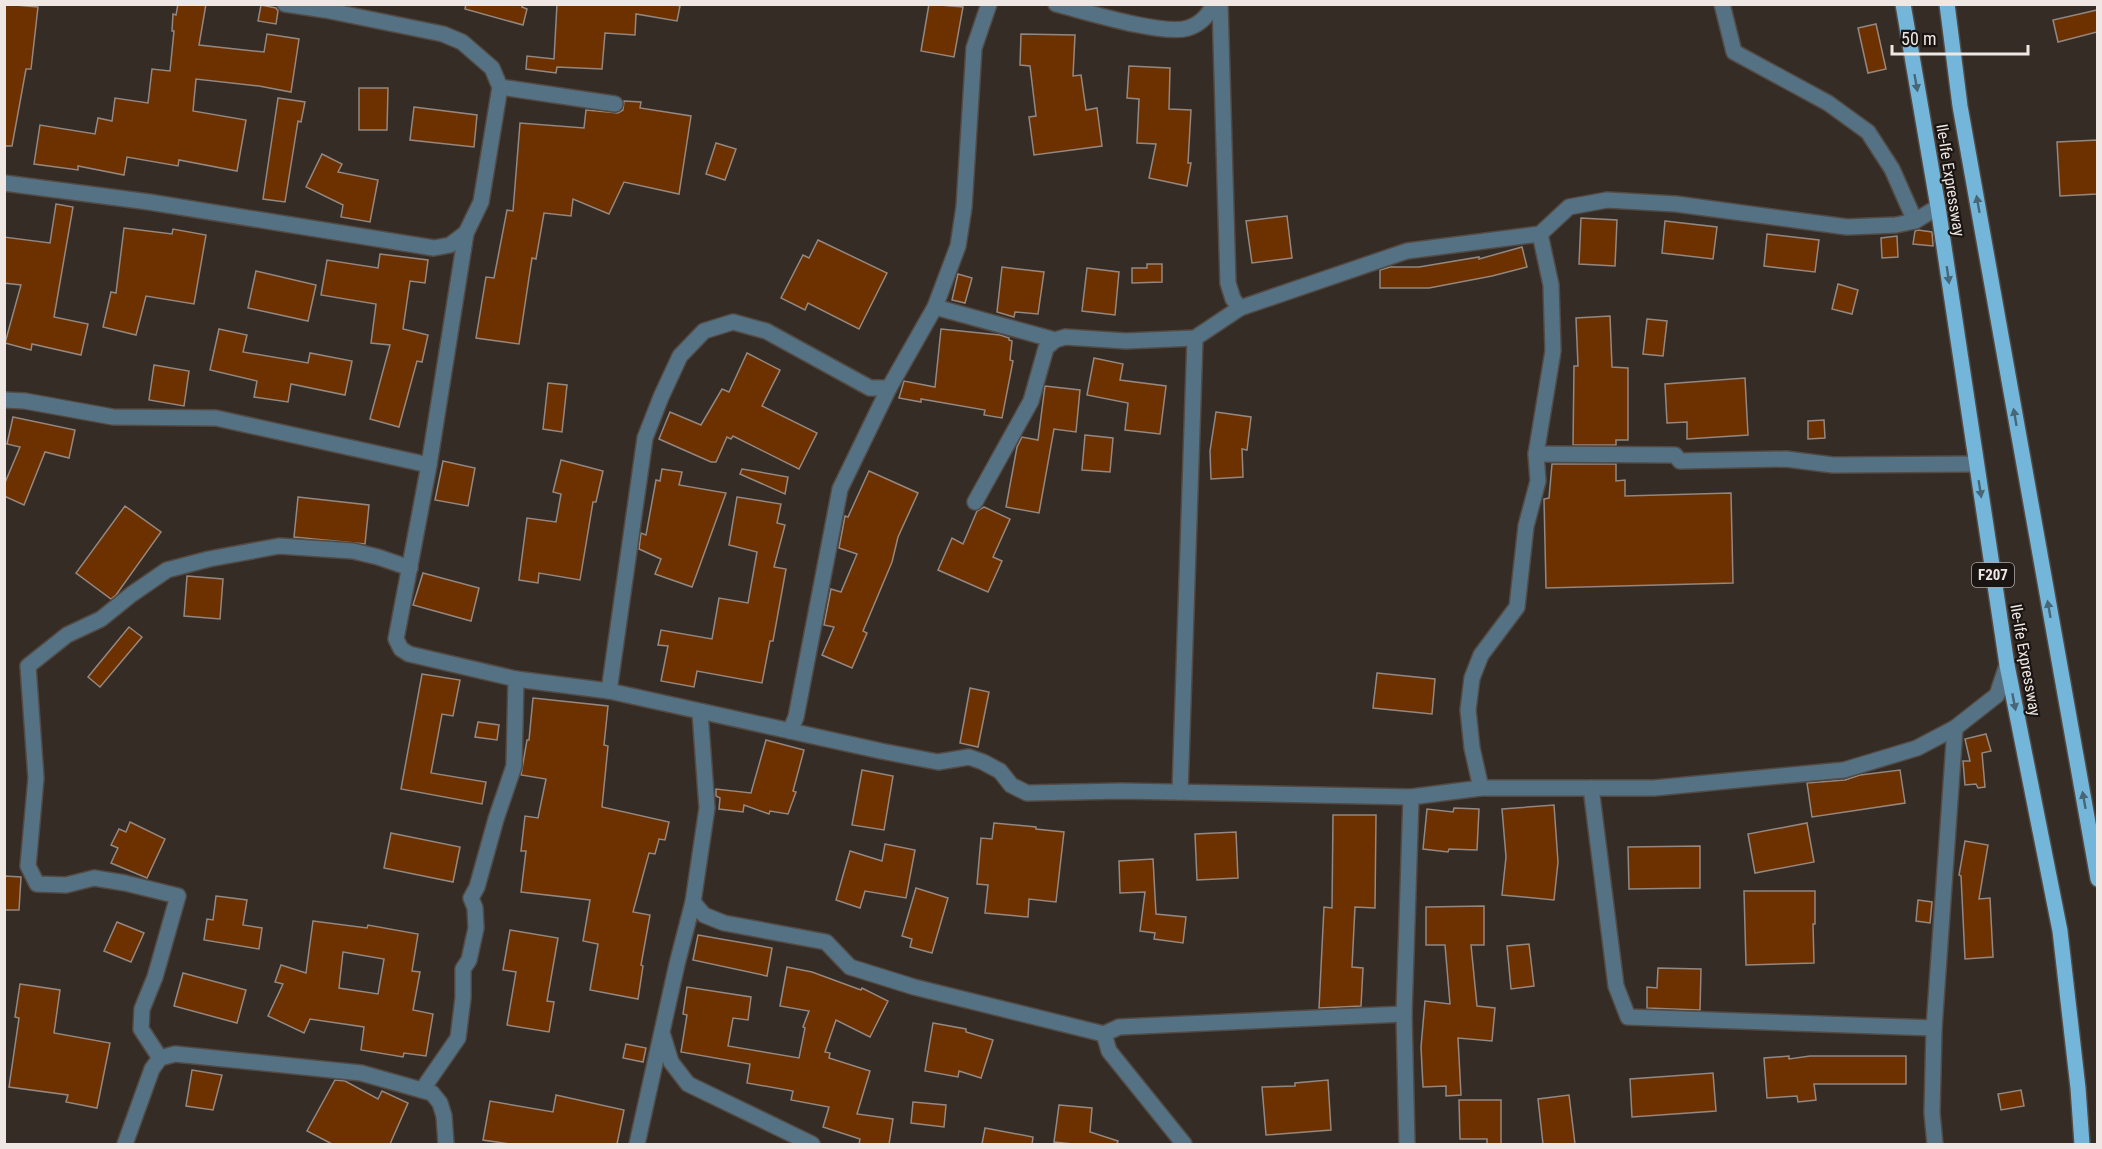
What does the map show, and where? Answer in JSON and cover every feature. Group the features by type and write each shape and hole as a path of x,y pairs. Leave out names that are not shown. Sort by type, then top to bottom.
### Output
{"main road":[{"name":"Ile-Ife Expressway","path":"1903,4 1938,207 2007,665 2060,931 2082,1144"},
{"name":"Ile-Ife Expressway","path":"1947,4 1962,117 2096,861 2097,879"}],"street":[{"path":"285,4 443,34 462,42 477,53 492,68 500,87 481,202 466,233 429,465 396,639 401,649 409,654 516,680 609,691 881,752 938,762 969,757 1000,771 1011,785 1027,793 1122,791 1411,797 1481,788 1654,788 1844,770 1917,747 1955,728 1997,695 2007,665"},
{"path":"790,731 796,717 840,489 889,388 934,307 958,246 964,207 974,48 989,4"},
{"path":"1056,4 1167,31 1188,28 1204,20 1215,4"},
{"path":"1220,4 1228,283 1233,299 1240,308"},
{"path":"1722,4 1734,52 1828,103 1868,132 1892,169 1915,221"},
{"path":"500,87 615,104"},
{"path":"4,183 149,202 434,248 450,245 466,233"},
{"path":"975,502 1031,401 1046,348 1055,340 1065,337 1126,341 1195,338 1240,308 1407,251 1540,234 1569,207 1607,200 1676,204 1847,227 1896,225 1915,221 1938,207"},
{"path":"1481,788 1472,748 1468,710 1472,678 1480,655 1517,607 1526,526 1538,481 1536,454 1553,351 1551,285 1540,234"},
{"path":"934,307 1055,340"},
{"path":"609,691 645,438 680,356 704,332 734,322 766,331 870,388 889,388"},
{"path":"1180,792 1195,338"},
{"path":"4,400 25,401 113,417 216,418 429,465"},
{"path":"1536,454 1675,455 1680,461 1786,459 1833,465 1976,464"},
{"path":"160,1058 141,1029 142,1009 158,967 178,896 94,878 66,885 37,884 28,866 36,778 28,666 66,635 101,619 167,570 209,559 279,546 353,551 410,568"},
{"path":"422,1090 458,1038 463,998 463,969 469,960 476,928 475,908 471,898 477,886 514,766 516,680"},
{"path":"637,1144 693,902 708,808 700,712"},
{"path":"1935,1144 1932,1113 1934,1028 1955,728"},
{"path":"1591,788 1616,986 1628,1017 1934,1028"},
{"path":"1407,1144 1404,1014 1411,797"},
{"path":"693,902 704,915 724,923 826,942 850,967 914,987 1104,1034 1119,1028 1404,1014"},
{"path":"662,1033 671,1062 688,1084 812,1144"},
{"path":"1104,1034 1109,1051 1184,1144"},
{"path":"125,1144 152,1069 160,1058 175,1054 361,1073 432,1093 440,1103 444,1116 446,1144"}],"building":[{"path":"4,4 38,7 31,69 26,69 12,146 4,146"},
{"path":"178,4 206,4 199,45 264,52 267,34 299,39 291,92 196,79 193,111 246,120 237,171 179,160 178,166 127,157 124,175 78,166 78,170 34,164 40,125 95,134 98,118 112,121 115,98 148,103 152,69 170,71 174,31 172,31 173,14 176,15"},
{"path":"466,4 523,4 522,7 527,9 523,25 465,9"},
{"path":"557,4 672,4 680,6 677,21 636,14 635,35 605,33 602,69 557,67 556,73 526,69 527,56 554,59"},
{"path":"929,4 963,7 954,57 921,51"},
{"path":"261,5 276,8 278,11 276,24 258,21"},
{"path":"2097,10 2097,32 2058,42 2053,20"},
{"path":"1876,24 1886,69 1868,73 1858,28"},
{"path":"1021,34 1075,35 1073,76 1081,75 1086,110 1097,108 1102,146 1034,155 1029,117 1036,116 1030,66 1020,65"},
{"path":"1129,66 1170,68 1169,109 1191,110 1188,163 1191,163 1187,186 1149,178 1156,144 1137,143 1139,99 1127,98"},
{"path":"359,88 388,88 387,130 359,130"},
{"path":"278,98 305,102 301,122 298,121 285,202 263,199"},
{"path":"624,101 641,102 640,108 691,116 679,194 624,182 609,214 573,199 571,216 544,213 536,259 532,258 519,344 476,338 486,277 494,278 507,210 513,211 520,123 584,128 586,110 618,113 623,110"},
{"path":"414,107 477,115 474,147 410,140"},
{"path":"2097,140 2097,194 2060,196 2057,142"},
{"path":"716,143 736,149 725,180 706,174"},
{"path":"322,154 342,164 338,172 378,180 370,222 341,217 343,205 306,187"},
{"path":"56,204 73,207 54,317 88,324 81,355 32,344 31,350 5,343 21,285 4,283 4,237 50,243"},
{"path":"1287,216 1292,258 1252,263 1246,221"},
{"path":"1581,218 1617,220 1615,266 1579,264"},
{"path":"1665,221 1717,227 1713,259 1662,253"},
{"path":"124,228 172,234 173,229 206,235 194,304 146,296 136,335 103,327 111,292 116,293"},
{"path":"1915,231 1932,232 1933,246 1913,244"},
{"path":"1767,234 1819,240 1815,272 1764,266"},
{"path":"1897,236 1898,257 1882,258 1881,238"},
{"path":"818,240 887,273 859,329 808,303 805,310 781,298 803,255 809,258"},
{"path":"1522,247 1527,267 1429,288 1380,288 1380,270 1390,267 1419,267 1479,257 1479,259"},
{"path":"380,254 428,260 425,283 410,281 403,329 428,335 422,362 417,361 399,427 370,419 390,345 371,343 376,304 321,295 327,260 378,268"},
{"path":"1147,264 1162,264 1162,282 1132,283 1132,268 1147,268"},
{"path":"1002,267 1044,272 1038,314 1015,312 1014,317 997,312"},
{"path":"1087,268 1119,272 1115,315 1082,311"},
{"path":"256,271 316,285 308,321 248,308"},
{"path":"958,274 972,278 965,303 952,300"},
{"path":"1838,284 1858,290 1852,314 1832,309"},
{"path":"1610,316 1612,367 1628,368 1628,440 1616,440 1616,445 1573,445 1574,366 1578,366 1576,318"},
{"path":"1647,319 1667,321 1663,356 1643,354"},
{"path":"219,329 247,335 243,352 308,363 310,353 352,361 345,395 291,384 288,402 254,397 257,381 210,370"},
{"path":"941,329 1000,335 1012,341 1010,360 1013,361 1002,418 984,415 985,410 921,399 921,402 899,398 904,381 935,387"},
{"path":"747,353 780,370 762,406 817,433 799,469 733,436 731,439 727,437 716,462 711,462 659,439 670,412 701,425 722,389 729,392"},
{"path":"1094,358 1123,364 1120,380 1166,386 1160,434 1125,430 1128,403 1087,395"},
{"path":"154,365 189,371 184,406 149,400"},
{"path":"1745,378 1748,435 1687,439 1687,422 1667,423 1665,384"},
{"path":"548,383 567,385 562,432 543,429"},
{"path":"1045,386 1080,390 1076,432 1054,429 1039,513 1006,507 1017,447 1022,437 1038,440"},
{"path":"1216,412 1251,417 1247,450 1242,449 1243,477 1211,479 1210,451"},
{"path":"13,417 75,430 69,458 45,452 24,505 4,496 4,485 20,447 7,444"},
{"path":"1824,420 1825,438 1808,439 1808,421"},
{"path":"1085,435 1113,438 1110,472 1082,470"},
{"path":"561,460 603,471 596,502 593,502 580,580 539,573 538,583 519,580 527,518 556,522 561,494 553,492"},
{"path":"443,461 475,468 468,506 435,500"},
{"path":"1552,464 1616,464 1616,481 1625,480 1625,496 1731,493 1733,583 1546,588 1544,499 1549,498"},
{"path":"662,469 682,472 679,485 726,493 692,587 655,574 661,559 639,549 641,533 646,535 656,480 660,481"},
{"path":"742,469 788,477 785,494 740,474"},
{"path":"869,471 918,493 898,537 892,562 863,631 867,633 852,668 822,655 834,627 824,625 831,589 841,592 857,554 839,548 845,516 848,517"},
{"path":"298,497 369,505 365,544 294,537"},
{"path":"737,497 781,504 777,523 785,525 774,567 786,569 773,641 770,641 762,683 697,671 694,687 661,681 668,646 658,645 661,630 712,639 719,598 748,603 757,552 729,545"},
{"path":"125,506 161,532 111,599 76,573"},
{"path":"984,507 1010,519 993,557 1002,561 988,592 938,570 952,538 963,544 977,511"},
{"path":"423,573 479,588 471,621 413,605"},
{"path":"187,576 223,579 220,619 184,616"},
{"path":"129,627 142,637 100,687 88,677"},
{"path":"1377,673 1435,679 1432,714 1373,708"},
{"path":"422,674 460,680 453,716 442,714 431,773 486,782 482,804 401,789"},
{"path":"970,688 989,692 978,747 960,743"},
{"path":"533,698 608,706 604,745 608,746 602,807 669,822 665,840 659,839 655,854 649,853 633,912 650,915 641,965 643,966 638,999 590,990 598,944 583,941 590,900 521,892 526,851 521,851 525,816 538,818 546,779 521,775 527,740 529,740"},
{"path":"478,722 499,725 497,740 475,737"},
{"path":"1986,734 1991,751 1982,753 1985,787 1978,788 1976,784 1965,785 1963,761 1970,761 1965,739"},
{"path":"766,740 804,750 793,791 796,792 788,814 770,811 769,814 744,805 743,812 719,809 720,798 716,796 716,789 751,793"},
{"path":"862,770 893,776 884,830 852,825"},
{"path":"1900,770 1905,803 1812,817 1807,783 1845,780 1860,775"},
{"path":"1554,805 1558,862 1554,900 1502,895 1506,857 1502,809"},
{"path":"1454,808 1479,809 1477,850 1449,849 1448,852 1423,849 1427,809 1453,812"},
{"path":"1333,815 1376,815 1375,908 1355,907 1352,967 1363,968 1361,1006 1319,1008 1324,907 1332,908"},
{"path":"130,822 165,839 147,878 111,863 118,848 111,845 119,829 126,832"},
{"path":"994,823 1064,832 1056,902 1029,899 1028,917 985,913 988,885 977,884 981,838 992,839"},
{"path":"1807,823 1814,862 1755,873 1748,834"},
{"path":"1236,832 1238,878 1197,880 1195,834"},
{"path":"391,833 460,847 453,882 384,868"},
{"path":"1965,841 1988,845 1979,899 1990,898 1993,957 1965,959 1961,876 1959,875"},
{"path":"885,844 915,850 906,898 865,891 860,908 836,900 850,851 882,861"},
{"path":"1700,846 1700,888 1629,889 1628,847"},
{"path":"1153,859 1156,914 1186,917 1183,943 1154,939 1155,933 1140,931 1145,892 1120,893 1119,861"},
{"path":"4,876 21,877 19,910 4,910"},
{"path":"916,888 948,898 932,953 910,947 912,939 902,936"},
{"path":"1744,891 1815,891 1814,963 1746,965"},
{"path":"216,896 247,900 243,925 262,928 259,949 204,940 207,919 213,920"},
{"path":"1918,900 1932,902 1930,923 1916,921"},
{"path":"1484,906 1484,945 1471,945 1477,1006 1495,1008 1492,1041 1458,1038 1461,1095 1446,1096 1446,1086 1423,1087 1421,1047 1425,1001 1450,1004 1445,945 1426,945 1426,907"},
{"path":"313,921 367,928 368,925 418,934 412,971 420,972 413,1010 433,1014 426,1056 404,1053 403,1057 361,1050 364,1027 310,1019 304,1033 268,1016 283,984 275,982 281,965 306,973","holes":["343,952 384,959 378,994 339,988"]},
{"path":"117,922 144,933 131,962 104,951"},
{"path":"510,930 558,938 547,1001 554,1002 549,1032 507,1025 516,972 503,970"},
{"path":"698,935 772,948 767,976 693,960"},
{"path":"1529,944 1534,986 1511,989 1507,946"},
{"path":"787,967 812,972 861,990 862,988 888,1001 870,1037 836,1020 825,1052 830,1053 829,1058 870,1071 857,1114 893,1119 889,1144 859,1144 860,1139 823,1127 829,1107 791,1100 793,1091 747,1083 750,1064 681,1052 687,1015 683,1014 687,987 751,997 748,1020 733,1018 728,1046 799,1058 805,1028 803,1027 809,1011 780,1006"},
{"path":"1658,968 1701,969 1700,1010 1647,1008 1647,987 1657,988"},
{"path":"183,973 246,990 237,1023 174,1006"},
{"path":"20,984 60,990 54,1033 110,1043 97,1108 66,1102 68,1095 9,1087 19,1018 15,1017"},
{"path":"933,1023 966,1029 966,1032 993,1040 981,1078 959,1071 958,1077 925,1071"},
{"path":"626,1044 646,1048 643,1062 623,1058"},
{"path":"1789,1056 1789,1059 1810,1056 1906,1056 1906,1084 1814,1084 1816,1100 1798,1102 1797,1096 1767,1098 1764,1058"},
{"path":"192,1070 222,1075 213,1110 186,1106"},
{"path":"1713,1073 1716,1111 1632,1117 1630,1079"},
{"path":"335,1080 345,1081 378,1099 382,1091 408,1103 390,1144 332,1144 307,1131"},
{"path":"1328,1080 1331,1130 1266,1135 1262,1087 1295,1086 1295,1083"},
{"path":"2021,1090 2024,1106 2001,1110 1998,1094"},
{"path":"556,1095 624,1110 617,1144 510,1144 483,1140 490,1101 553,1112"},
{"path":"1569,1095 1575,1144 1543,1144 1538,1099"},
{"path":"1459,1100 1501,1100 1501,1144 1487,1144 1487,1139 1460,1139"},
{"path":"913,1102 946,1105 944,1127 911,1123"},
{"path":"1059,1105 1092,1108 1090,1132 1118,1141 1117,1144 1054,1142"},
{"path":"985,1128 1033,1137 1032,1144 982,1144"}]}
